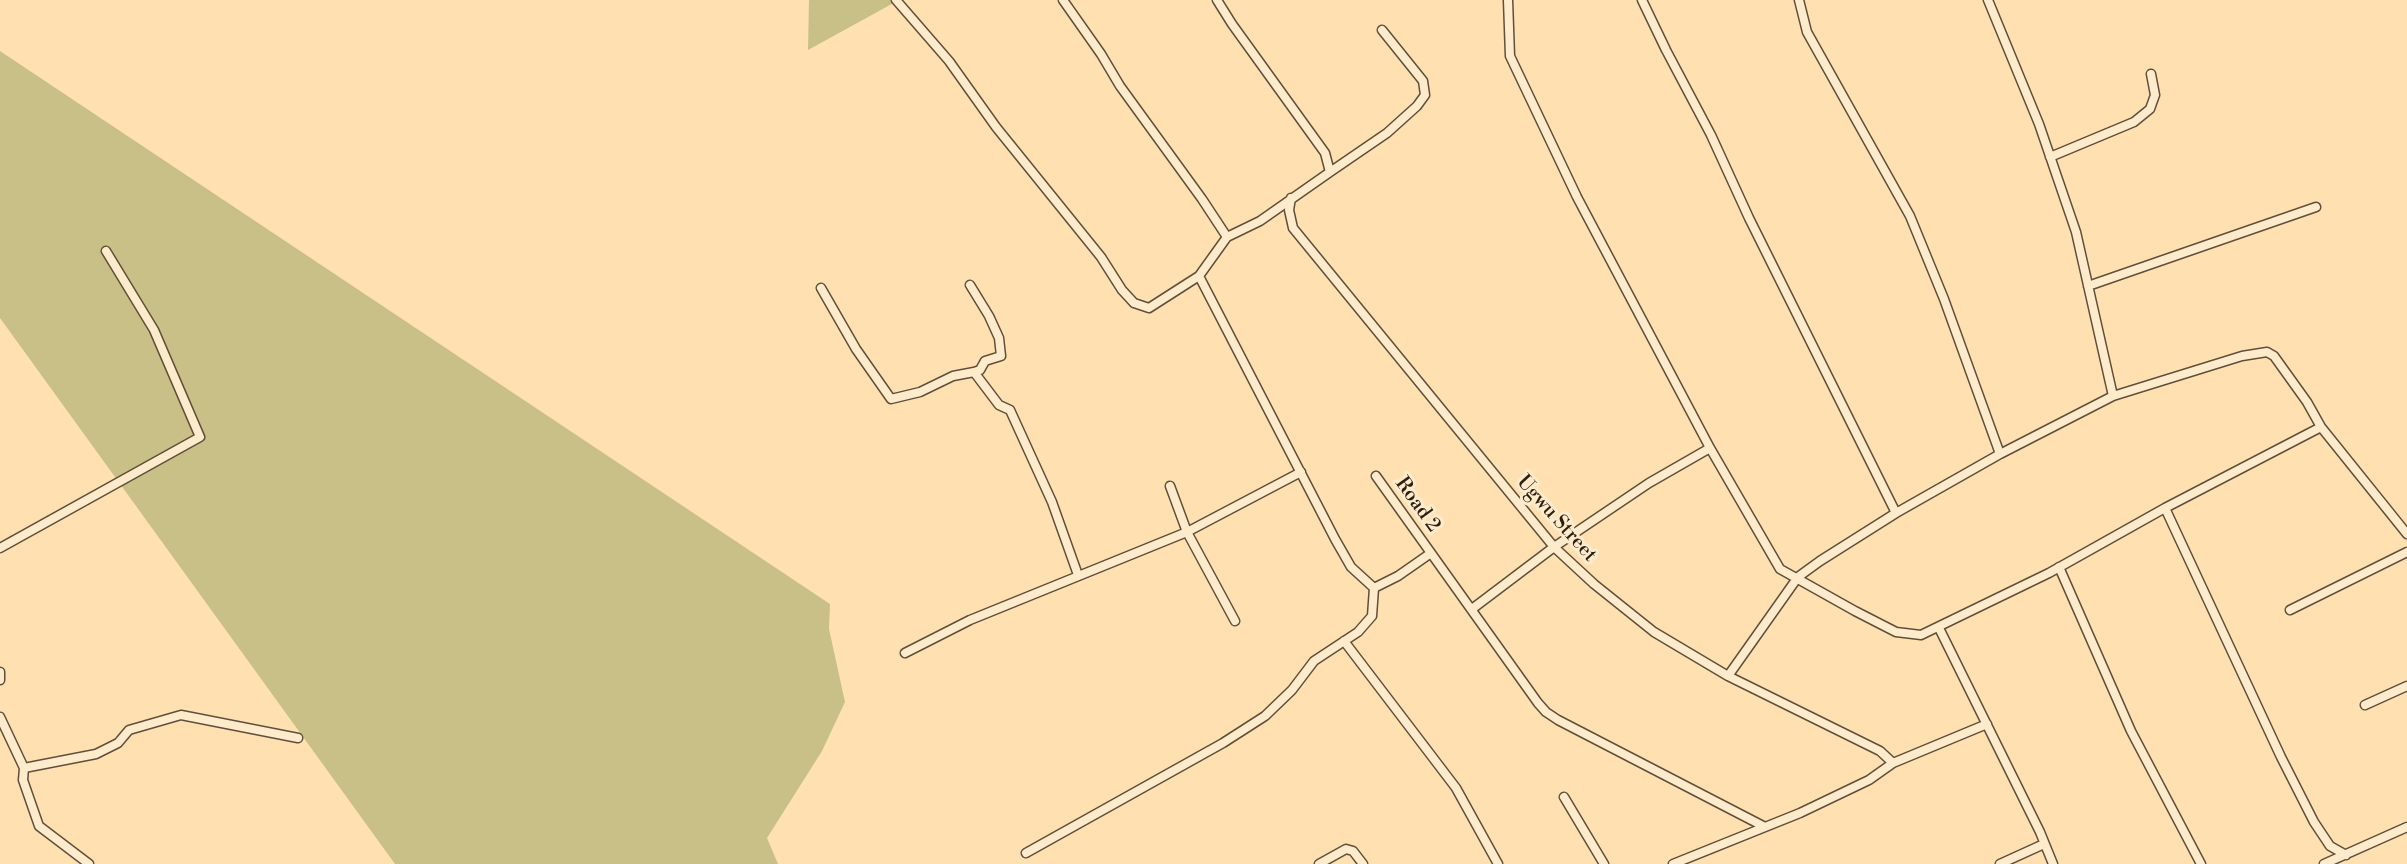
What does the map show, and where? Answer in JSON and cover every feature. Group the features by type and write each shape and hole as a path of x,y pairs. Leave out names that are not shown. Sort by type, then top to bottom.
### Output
{"street":[{"path":"896,0 949,61 996,128 1101,257 1122,290 1134,303 1149,308 1199,276 1227,237 1260,221 1387,133 1417,106 1425,95 1423,81 1382,30"},
{"path":"1063,0 1101,54 1120,86 1227,237"},
{"path":"1217,0 1325,153 1330,172"},
{"path":"1508,0 1510,56 1577,196 1710,448 1780,569 1896,632 1921,635 1939,628 2059,567 2165,508 2321,427"},
{"path":"1642,0 1711,135 1749,218 1896,513"},
{"path":"1799,0 1807,32 1910,216 1944,299 2000,454"},
{"path":"1988,0 2050,157 2076,232 2113,396"},
{"path":"2050,157 2134,122 2150,109 2154,95 2151,74"},
{"name":"Ugwu Street","path":"1291,198 1289,210 1293,228 1554,547 1594,584 1654,632 1728,676 1880,751 1893,763"},
{"path":"2088,286 2316,207"},
{"path":"0,548 200,437 154,330 106,251"},
{"path":"1199,276 1351,567 1374,588"},
{"path":"821,288 856,348 891,399 920,392 953,376 980,370 985,361 1002,356 999,338 970,285"},
{"path":"1728,676 1798,577 1896,513 2000,454 2113,396 2242,356 2266,352 2274,356 2321,427 2407,534"},
{"path":"974,372 999,405 1010,410 1052,502 1078,575"},
{"path":"1472,609 1554,547 1648,483 1710,448"},
{"path":"905,653 970,620 1010,606 1078,575 1187,532 1301,472"},
{"name":"Road 2","path":"1376,476 1546,712 1765,827"},
{"path":"1170,486 1187,532 1235,621"},
{"path":"2165,508 2281,757 2314,822 2330,846 2346,855"},
{"path":"2290,610 2407,552"},
{"path":"1374,588 1398,576 1431,553"},
{"path":"2059,567 2131,731 2201,864"},
{"path":"1026,853 1223,743 1265,716 1292,690 1314,662 1358,632 1372,616 1374,588"},
{"path":"1939,628 2053,864"},
{"path":"1344,641 1456,788 1498,864"},
{"path":"0,672 0,680"},
{"path":"2365,705 2407,686"},
{"path":"24,768 96,754 118,743 129,730 181,715 298,738"},
{"path":"0,717 24,768 23,780 39,826 89,864"},
{"path":"1673,864 1800,813 1869,780 1893,763 1987,724"},
{"path":"1563,797 1604,864"},
{"path":"2324,864 2407,827"},
{"path":"2000,864 2044,844"},
{"path":"1319,864 1346,849 1353,850 1363,864"}],"shaded area":[{"path":"809,0 899,0 808,50"},
{"path":"0,51 830,604 829,629 845,702 822,751 767,838 778,864 395,864 0,318"}]}
